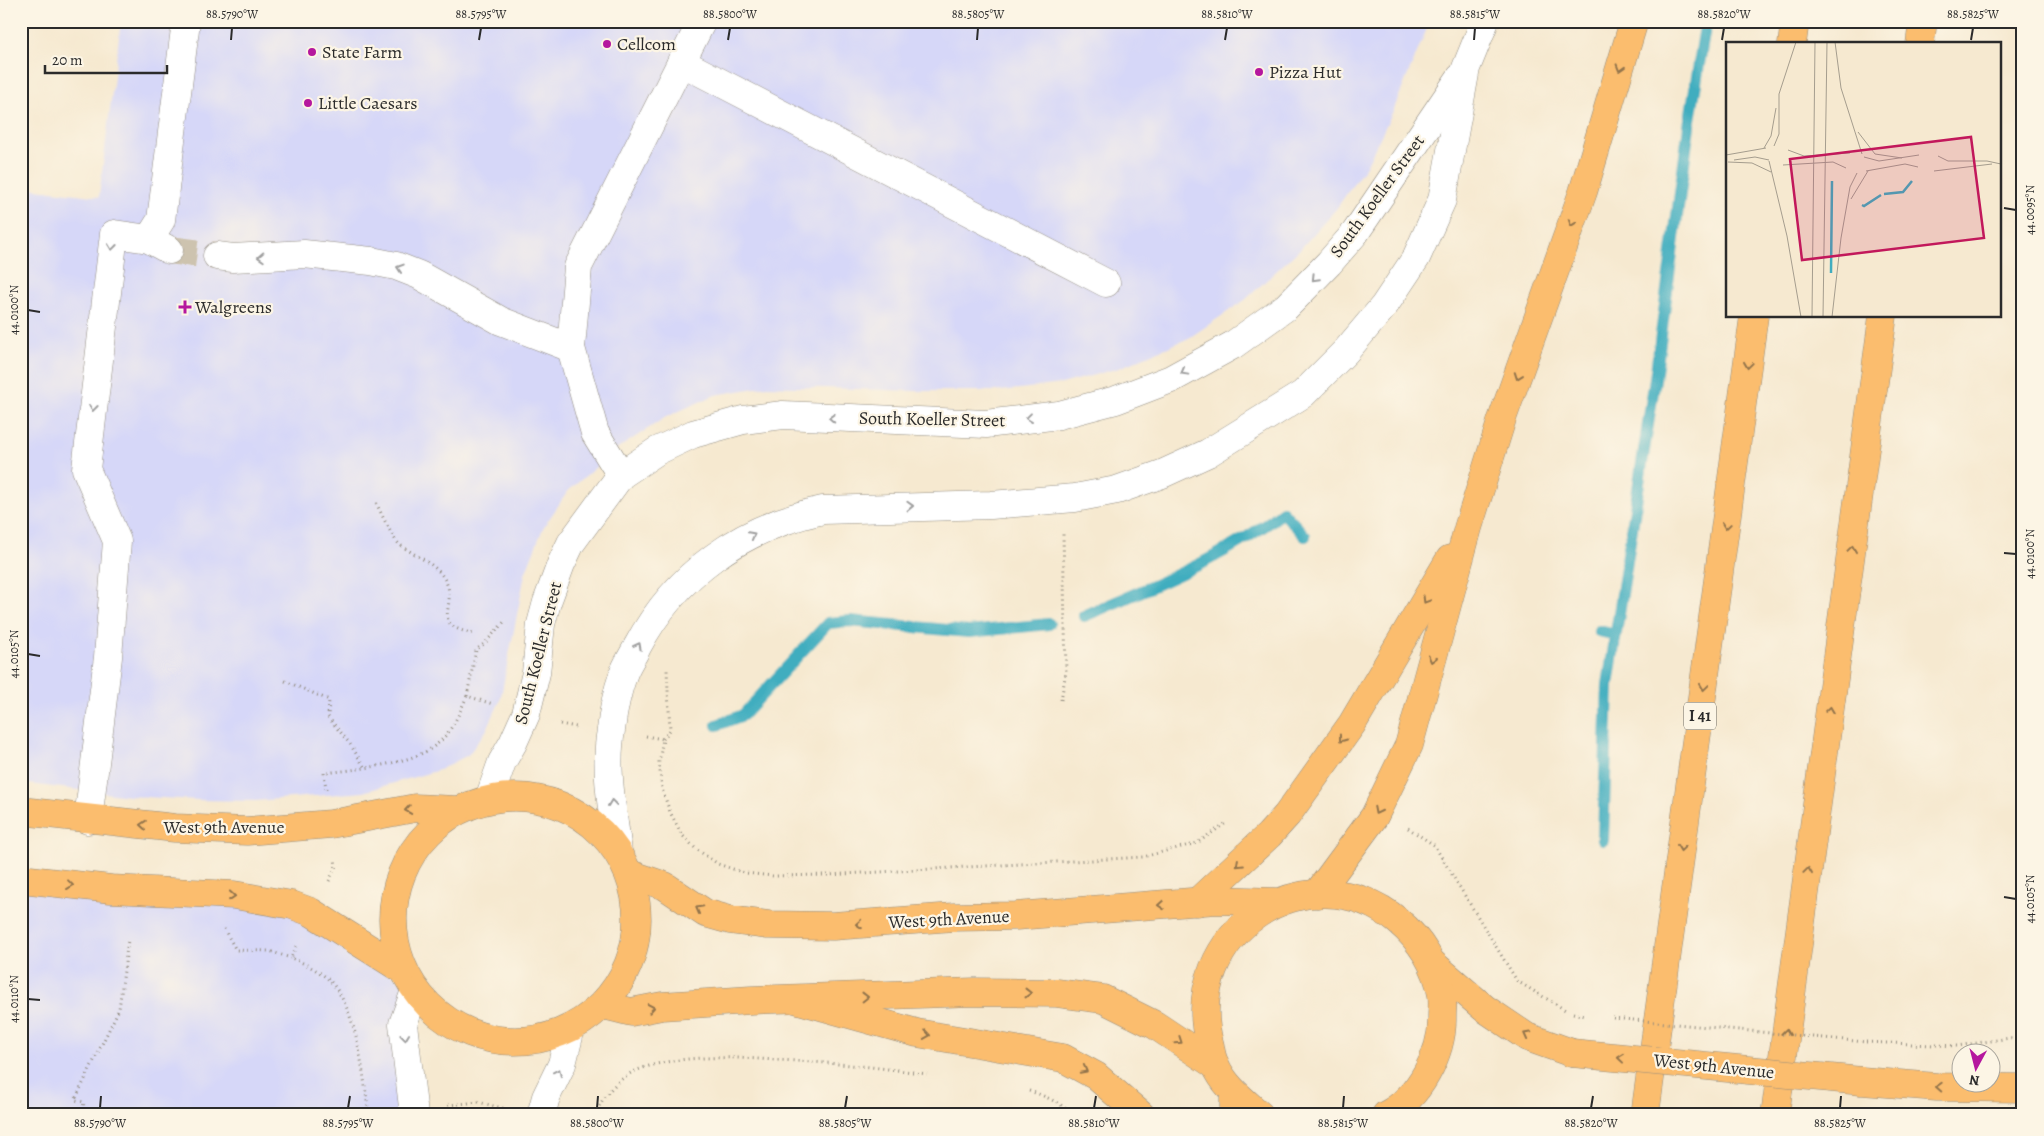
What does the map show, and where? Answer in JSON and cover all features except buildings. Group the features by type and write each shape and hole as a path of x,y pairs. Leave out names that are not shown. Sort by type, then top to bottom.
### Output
{"main road":[{"path":"1317,894 1374,817 1409,745 1468,528 1502,419 1583,192 1634,21"},
{"path":"1792,42 1795,21"},
{"path":"1920,42 1923,21"},
{"name":"I 41","path":"1645,1115 1754,318"},
{"path":"1775,1115 1883,318"},
{"path":"1197,902 1269,835 1292,807 1352,724 1468,528"},
{"path":"21,879 111,889 234,895 292,905 311,912 409,980 446,1021 486,1039 529,1041 571,1028 603,1005 624,976 636,943 638,908 624,863 593,824 562,805 526,797 489,799 457,810 421,839 398,879 392,925 409,980"},
{"name":"West 9th Avenue","path":"21,811 88,820 175,828 247,831 330,824 415,808 457,810"},
{"name":"West 9th Avenue","path":"624,863 665,886 705,913 730,920 768,925 833,926 954,917 1016,916 1216,900 1280,902"},
{"path":"1260,1115 1234,1104 1215,1065 1204,1027 1206,988 1220,952 1246,922 1280,902 1298,896 1317,894 1353,897 1385,911 1413,933 1432,963 1442,995 1442,1028 1434,1060 1417,1088 1393,1111 1386,1115"},
{"name":"West 9th Avenue","path":"1432,963 1484,1008 1527,1037 1572,1053 1937,1087 2023,1088"},
{"path":"603,1005 631,1012 662,1006 751,1000 974,992 1057,993 1104,999 1155,1025 1215,1065"},
{"path":"795,999 917,1033 1063,1058 1096,1076 1141,1115"}],"street":[{"path":"88,820 108,657 117,541 86,469 114,234 159,245 186,21"},
{"path":"621,475 595,433 571,348 578,267 702,21"},
{"name":"South Koeller Street","path":"624,863 609,778 610,732 623,674 649,625 674,594 714,556 758,531 796,516 823,510 852,508 991,505 1056,500 1117,490 1162,474 1208,453 1303,394 1346,351 1384,306 1416,258 1442,200 1466,68 1485,21"},
{"path":"681,62 1106,283"},
{"name":"South Koeller Street","path":"489,799 502,762 514,743 526,714 536,673 541,624 561,564 571,543 621,475 657,451 693,434 743,420 783,415 986,424 1059,415 1116,400 1171,379 1232,345 1286,307 1329,263 1355,233 1466,68"},
{"path":"217,256 233,258 304,254 371,261 396,266 419,275 501,321 571,348"},
{"path":"409,980 403,1024 426,1110"},
{"path":"541,1115 546,1097 562,1064 571,1028"}],"path":[{"path":"1056,500 1065,541 1066,672 1061,700"},
{"path":"376,503 397,542 443,577 449,593 448,620 452,627 476,634"},
{"path":"649,625 668,672 670,730 663,739 659,762 662,790 670,812 682,835 696,850 718,864 744,873 772,876 827,875 1143,857 1197,844 1233,818"},
{"path":"326,792 324,774 386,765 420,754 436,746 457,720 466,696 476,650"},
{"path":"286,681 329,700 328,718 350,744 365,768"},
{"path":"466,696 495,705"},
{"path":"551,722 584,728"},
{"path":"646,736 663,739"},
{"path":"1401,825 1434,845 1517,981 1568,1012 1594,1017"},
{"path":"326,886 336,866 335,858"},
{"path":"82,1115 84,1102 75,1100 119,1009 128,940"},
{"path":"291,958 299,940"},
{"path":"236,950 256,949 269,951 305,963 328,979 343,1002 354,1030 369,1115"},
{"path":"1604,1018 1866,1042 1957,1046 2023,1036"},
{"path":"595,1115 599,1104 618,1082 634,1071 654,1065 687,1060 734,1057 846,1064 930,1074"},
{"path":"1026,1090 1063,1105 1075,1115"},
{"path":"426,1110 478,1102 506,1109"}],"shaded area":[{"path":"121,21 1430,21 1393,111 1366,166 1336,209 1300,249 1245,300 1189,338 1119,368 1062,384 1001,391 915,391 767,386 715,395 666,417 617,449 568,491 543,528 525,574 500,701 486,731 468,755 439,770 363,792 255,801 129,796 21,783 21,187 99,197"},
{"path":"21,879 292,905 415,991 414,1115 21,1115"}],"waterway":[{"path":"1603,840 1608,685 1656,372 1689,126 1706,21"},
{"path":"1084,616 1212,558 1237,544 1283,512 1305,536"},
{"path":"717,725 743,715 828,623 850,621 969,632 1049,624"},
{"path":"1599,631 1616,635"}],"tunnel":[{"path":"169,250 217,256"}],"place":[{"name":"Cellcom","path":"607,44"},
{"name":"State Farm","path":"312,52"},
{"name":"Pizza Hut","path":"1259,72"},
{"name":"Little Caesars","path":"308,103"},
{"name":"Walgreens","path":"185,307"}]}
